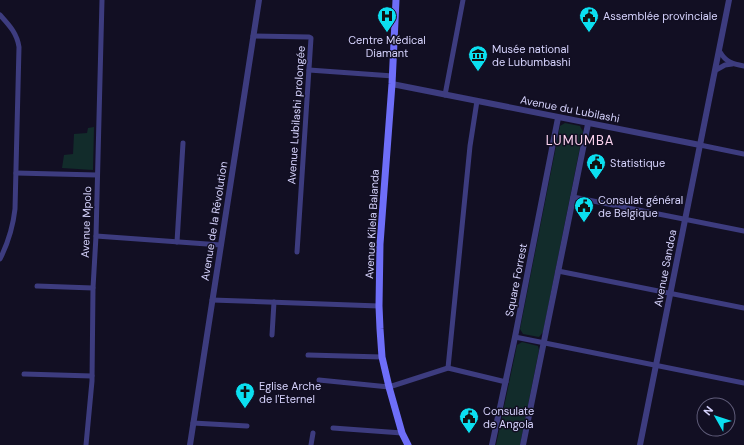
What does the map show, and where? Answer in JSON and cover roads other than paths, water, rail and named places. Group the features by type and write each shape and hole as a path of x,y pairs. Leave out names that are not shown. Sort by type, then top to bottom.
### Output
{"main road":[{"name":"Avenue Kilela Balanda","path":"396,0 392,84 380,244 379,306 382,357 402,433 408,445"}],"street":[{"name":"Avenue Mpolo","path":"86,445 92,376 93,288 96,236 102,0"},
{"name":"Avenue de la Révolution","path":"190,445 259,0"},
{"path":"444,95 463,0"},
{"name":"Avenue Sandoa","path":"640,445 720,52 729,0"},
{"path":"0,15 12,29 18,40 19,47 15,209 8,241 0,259"},
{"name":"Avenue Lubilashi prolongée","path":"253,36 310,37 311,40 297,252"},
{"path":"720,52 723,57 732,64"},
{"path":"716,70 725,65 732,64 744,66"},
{"path":"309,70 392,76"},
{"name":"Avenue du Lubilashi","path":"392,84 744,154"},
{"path":"448,368 470,146 476,101"},
{"name":"Square Forrest","path":"492,445 506,382 558,118"},
{"path":"524,445 588,124"},
{"path":"177,242 183,143"},
{"path":"16,173 97,176"},
{"path":"573,197 744,231"},
{"path":"96,236 221,245"},
{"path":"558,272 744,308"},
{"path":"37,286 93,288"},
{"path":"212,300 379,306"},
{"path":"272,335 274,302"},
{"path":"515,337 744,383"},
{"path":"308,355 382,357"},
{"path":"319,380 389,387 448,368 506,382"},
{"path":"24,374 92,376"},
{"path":"193,423 247,426"},
{"path":"333,428 402,433"},
{"path":"311,445 313,433"}],"place":[{"name":"Centre Médical Diamant","path":"387,33"},
{"name":"Assemblée provinciale","path":"589,33"},
{"name":"Musée national de Lubumbashi","path":"478,72"},
{"name":"Statistique","path":"596,180"},
{"name":"Consulat général de Belgique","path":"584,223"},
{"name":"Eglise Arche de l'Eternel","path":"245,409"},
{"name":"Consulate de Angola","path":"469,434"}],"district":[{"name":"LUMUMBA","path":"580,140"}]}
